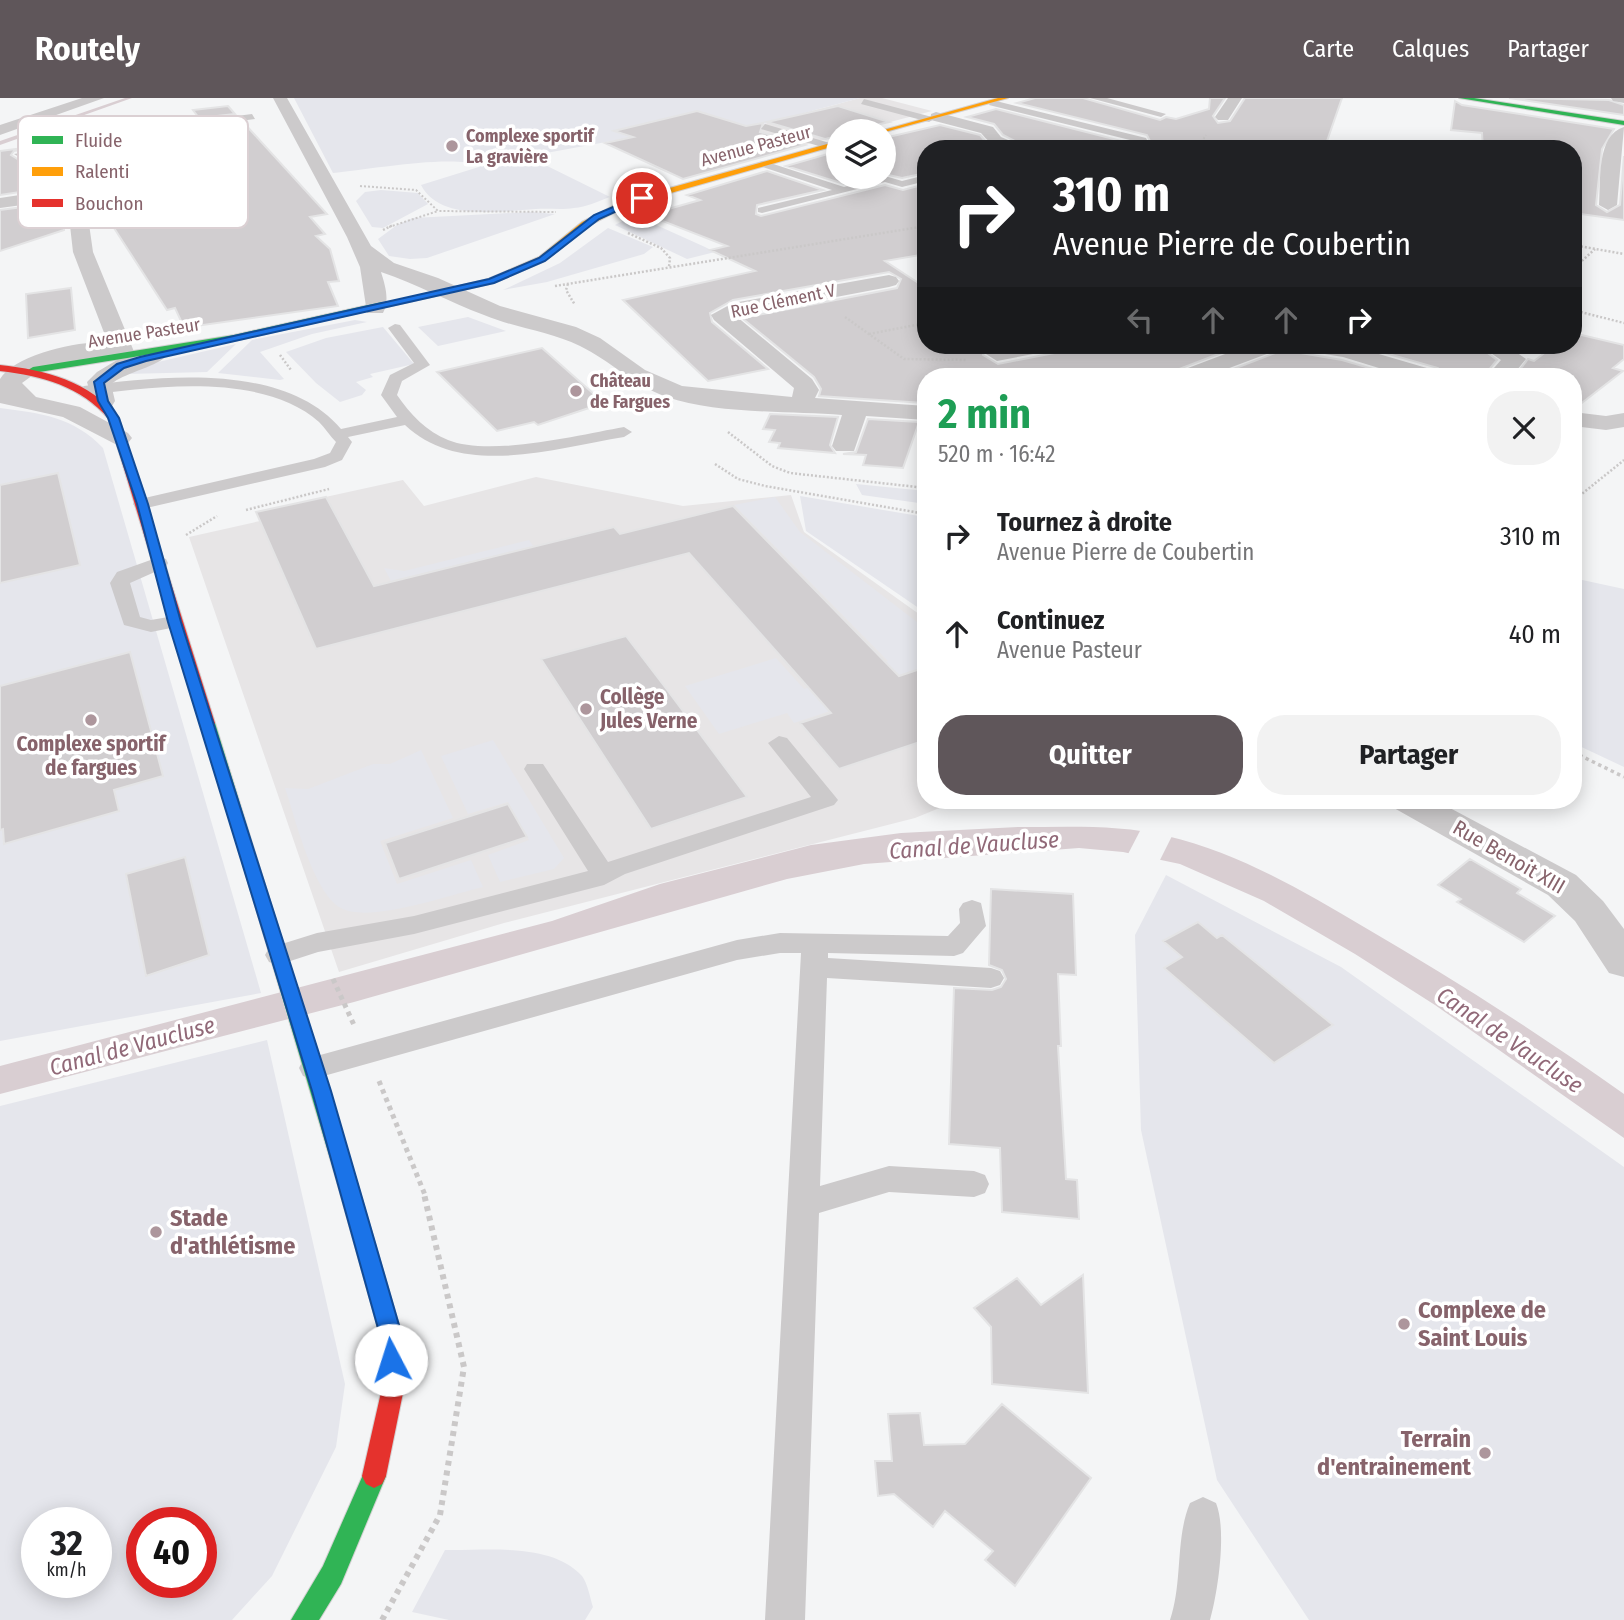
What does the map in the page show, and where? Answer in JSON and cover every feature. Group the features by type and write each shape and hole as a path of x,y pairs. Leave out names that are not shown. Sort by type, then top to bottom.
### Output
{"main road":[{"path":"1462,98 1516,102 1624,123"},
{"path":"896,128 999,100"},
{"name":"Avenue Pasteur","path":"116,350 234,338 449,292 527,267 542,259 590,221 642,198 826,147"},
{"name":"Avenue Pasteur","path":"116,350 375,308"},
{"path":"11,370 95,393 114,418 142,504 174,622 313,1068 390,1332 393,1388 382,1450 359,1517 332,1575 304,1620"}],"street":[{"path":"43,116 97,98"},
{"path":"280,98 364,249 379,297 375,308"},
{"path":"1223,117 1235,98"},
{"path":"1618,98 1624,99"},
{"path":"12,108 49,114"},
{"path":"932,118 987,130 998,140"},
{"path":"0,130 18,124"},
{"path":"1608,205 1612,146 1624,132"},
{"path":"0,203 18,201"},
{"path":"26,399 9,384 11,370 39,361 116,350 83,252 80,228"},
{"path":"364,249 387,267 492,310 568,332 592,343 654,385 704,398 917,412"},
{"path":"374,277 411,289 449,292"},
{"name":"Rue Clément V","path":"801,404 807,390 804,384 722,315 733,309 889,281"},
{"path":"95,393 99,382 120,366 234,338"},
{"path":"997,355 1002,354"},
{"path":"1206,368 1237,354"},
{"path":"1356,354 1402,368"},
{"path":"1506,354 1515,359 1507,368"},
{"path":"0,396 26,399 71,412 119,438"},
{"path":"845,446 856,409"},
{"path":"1582,420 1618,425"},
{"name":"Rue Benoit XIII","path":"1423,809 1562,885 1594,915 1624,962"}],"lane":[{"path":"1095,98 1161,114"},
{"path":"999,100 1142,140"},
{"path":"864,102 932,118"},
{"path":"248,118 252,117"},
{"path":"765,127 826,143"},
{"path":"764,164 844,191"},
{"path":"762,210 885,179 902,184 917,180"},
{"path":"395,328 423,365 395,378 389,395 405,420 456,448 511,448 624,432"},
{"path":"95,393 198,382 275,393 306,408 340,434 344,442 342,449 319,463 142,504"},
{"path":"340,434 405,420"},
{"path":"159,564 124,576 120,583 131,621 150,626 174,622"},
{"path":"278,954 317,943 414,925 604,876 616,868 826,800 779,743"},
{"path":"535,769 604,876"},
{"path":"814,955 954,946 973,926 972,909"},
{"path":"313,1068 737,950 780,943 814,955 991,978"},
{"path":"785,1620 814,955"},
{"path":"803,1204 889,1179 974,1184"},
{"path":"1190,1620 1196,1601 1203,1516"}],"path":[{"path":"327,183 416,190 438,211"},
{"path":"364,249 377,245 372,234 405,219 438,211 548,210 640,237 661,248 670,258 670,267"},
{"path":"544,288 917,227"},
{"path":"1582,247 1624,254"},
{"path":"1582,261 1595,249"},
{"path":"813,294 904,359 967,360"},
{"path":"1582,312 1624,323"},
{"path":"869,334 917,325"},
{"path":"286,350 280,356 300,379"},
{"path":"704,398 699,409 781,470 822,479 917,487"},
{"path":"1582,494 1624,460"},
{"path":"715,464 738,479 765,486 917,512"},
{"path":"240,511 322,493 339,484"},
{"path":"183,539 200,524 227,514"},
{"path":"1582,756 1624,777"},
{"path":"317,943 421,1180 464,1367 440,1516 382,1620"}],"shaded area":[{"name":"Complexe sportif La gravière","path":"294,98 860,98 741,130 715,122 491,163 533,159 610,197 569,209 472,212 442,205 430,197 421,185 482,166 431,162 333,173"},
{"path":"860,98 882,98 932,111 896,120 826,119 826,139 797,147 742,130"},
{"path":"381,190 418,193 428,204 383,228 372,227 356,201 365,192"},
{"path":"532,212 555,214 427,258 389,256 378,239 397,225 413,218"},
{"path":"634,215 715,252 687,259 615,225"},
{"path":"608,228 653,247 644,254 547,282 503,290 560,263"},
{"path":"468,317 506,331 438,346 418,327"},
{"path":"355,320 367,322 312,334 260,352 284,379 218,373 252,340"},
{"path":"383,327 414,364 370,374 373,377 356,382 366,390 362,395 340,402 316,383 286,352 326,338"},
{"path":"236,344 207,372 126,374 145,365"},
{"name":"Complexe sportif de fargues","path":"0,408 56,418 80,429 103,448 261,993 0,1041"},
{"name":"Collège Jules Verne","path":"536,477 683,506 791,495 804,532 917,613 917,809 937,809 915,818 504,923 339,972 189,537 260,521 257,512 403,480 424,506"},
{"path":"856,484 917,490 917,503 862,495"},
{"path":"800,496 917,516 917,607 806,531"},
{"path":"775,497 800,532 917,622 917,669 834,697 842,707 794,723 787,713 719,734 685,686 776,658 804,689 888,661 734,505"},
{"path":"529,540 533,546 391,581 384,568 404,571"},
{"path":"1582,580 1624,589 1624,767 1582,747"},
{"path":"493,740 564,858 554,869 500,882 488,855 529,840 508,802 468,814 441,756"},
{"path":"421,750 453,818 380,841 397,884 471,860 483,887 390,910 354,912 341,908 331,900 314,871 285,788 308,789 373,764 390,764"},
{"name":"Terrain d'entrainement","path":"1166,875 1341,967 1624,1167 1624,1620 1309,1620 1217,1480 1141,1130 1135,935"},
{"name":"Stade d'athlétisme","path":"267,1040 345,1384 336,1447 272,1576 232,1620 0,1620 0,1106"},
{"path":"445,1550 518,1551 554,1558 569,1565 582,1576 593,1607 585,1620 449,1620 412,1612"}],"water":[{"name":"Canal de Vaucluse","path":"1018,827 1093,827 1149,832 1219,852 1293,886 1463,987 1624,1094 1624,1138 1435,1005 1264,901 1180,864 1123,852 1079,848 864,864 787,879 354,1002 0,1094 0,1066 552,921 660,884 811,845 901,833"}],"pier":[{"path":"1142,827 1173,834 1159,862 1127,856"}],"building":[{"path":"1035,98 1083,98 1160,120 1166,117 1176,119 1209,109 1210,98 1225,98 1213,116 1218,123 1230,121 1245,98 1342,98 1327,140 1150,140 1147,135 1017,103"},
{"path":"1509,98 1609,100 1624,105 1624,115"},
{"path":"1455,101 1462,105 1614,129 1602,149 1596,205 1607,212 1620,205 1624,156 1624,220 1582,214 1582,140 1482,140 1482,133 1451,130"},
{"path":"228,106 235,114 198,116 193,110"},
{"path":"838,106 879,119 826,119 825,139 767,122"},
{"path":"996,109 1117,140 1013,140 1003,135 994,124 967,117"},
{"path":"697,111 746,126 763,123 760,132 805,145 683,179 605,143 633,137 614,131"},
{"path":"940,125 980,135 984,140 917,140 917,175 896,177 896,135"},
{"path":"248,127 327,214 310,217 325,234 316,236 330,249 339,281 328,282 338,306 189,327 187,322 182,323 175,308 167,310 114,228 248,228"},
{"path":"18,149 11,155 18,159 18,192 0,195 0,151"},
{"path":"826,154 826,178 786,166"},
{"path":"767,171 823,190 757,205 756,214 761,216 869,189 903,190 917,186 917,256 885,261 917,282 917,354 984,354 998,364 1049,354 1218,354 1182,368 917,368 917,403 819,396 821,389 814,377 742,318 897,288 901,279 889,272 733,300 710,313 712,322 768,369 708,381 623,300 755,271 710,250 727,246 647,215 700,200 687,195"},
{"path":"18,208 18,228 64,230 0,251 0,210"},
{"path":"71,288 75,330 28,338 26,294"},
{"path":"1582,335 1624,345 1624,359 1613,368 1623,371 1582,403 1582,368 1521,368 1528,359 1534,361 1543,354 1582,354"},
{"name":"Château de Fargues","path":"542,348 604,403 538,425 534,422 497,431 437,372"},
{"path":"1273,354 1307,354 1370,368 1236,368"},
{"path":"1389,354 1489,354 1497,360 1490,368 1438,368"},
{"path":"770,414 838,417 830,445 835,453 778,448 780,443 769,442 775,430 763,429"},
{"path":"868,419 917,422 903,468 863,465 866,455 843,454 856,452"},
{"path":"58,473 80,565 0,583 0,485"},
{"path":"326,497 374,586 614,527 620,534 733,506 899,676 917,670 917,743 839,769 800,723 831,713 689,553 316,649 256,512"},
{"path":"626,636 747,797 651,829 541,659"},
{"path":"130,652 163,776 114,790 119,811 4,844 3,829 0,830 0,686"},
{"path":"508,804 527,837 399,879 385,843"},
{"path":"185,857 209,955 146,976 126,874"},
{"path":"1470,859 1521,889 1517,893 1555,916 1524,942 1457,902 1461,899 1438,885"},
{"path":"991,889 1073,894 1076,975 1058,974 1061,1046 1058,1046 1066,1179 1077,1180 1079,1219 1002,1212 1000,1148 949,1144 954,988 992,990 1001,987 1006,979 1002,970 989,965"},
{"path":"1198,922 1217,938 1222,935 1333,1025 1274,1063 1164,968 1182,957 1163,941"},
{"path":"1083,1275 1088,1393 992,1384 991,1327 974,1308 1017,1278 1041,1305"},
{"path":"1002,1404 1091,1478 1015,1586 985,1560 993,1551 945,1511 933,1527 894,1494 878,1496 875,1461 892,1461 888,1414 920,1413 924,1445 965,1444"}],"waterway":[{"path":"78,116 130,98"},
{"path":"0,143 18,137"}],"traffic: fast":[{"path":"1462,98 1624,123"},
{"path":"33,370 234,338 382,305"},
{"path":"208,723 347,1182"},
{"path":"304,1620 332,1575 374,1476"}],"traffic: slow":[{"path":"896,127 1005,98"},
{"path":"382,305 491,281 542,259 585,224 626,203 826,146"}],"traffic: jam":[{"path":"0,368 32,372 77,387 103,406 114,418 208,723"},
{"path":"347,1182 390,1332 393,1388 374,1476"}],"place":[{"name":"Complexe sportif La gravière","path":"452,146"},
{"name":"Château de Fargues","path":"576,391"},
{"name":"Collège Jules Verne","path":"586,709"},
{"name":"Complexe sportif de fargues","path":"91,720"},
{"name":"Stade d'athlétisme","path":"156,1232"},
{"name":"Complexe de Saint Louis","path":"1404,1324"},
{"name":"Terrain d'entrainement","path":"1485,1453"}],"route":[{"path":"391,1360 390,1332 321,1091 174,622 142,504 114,418 103,401 99,382 120,366 143,359 491,281 542,259 597,217 642,198"}]}
